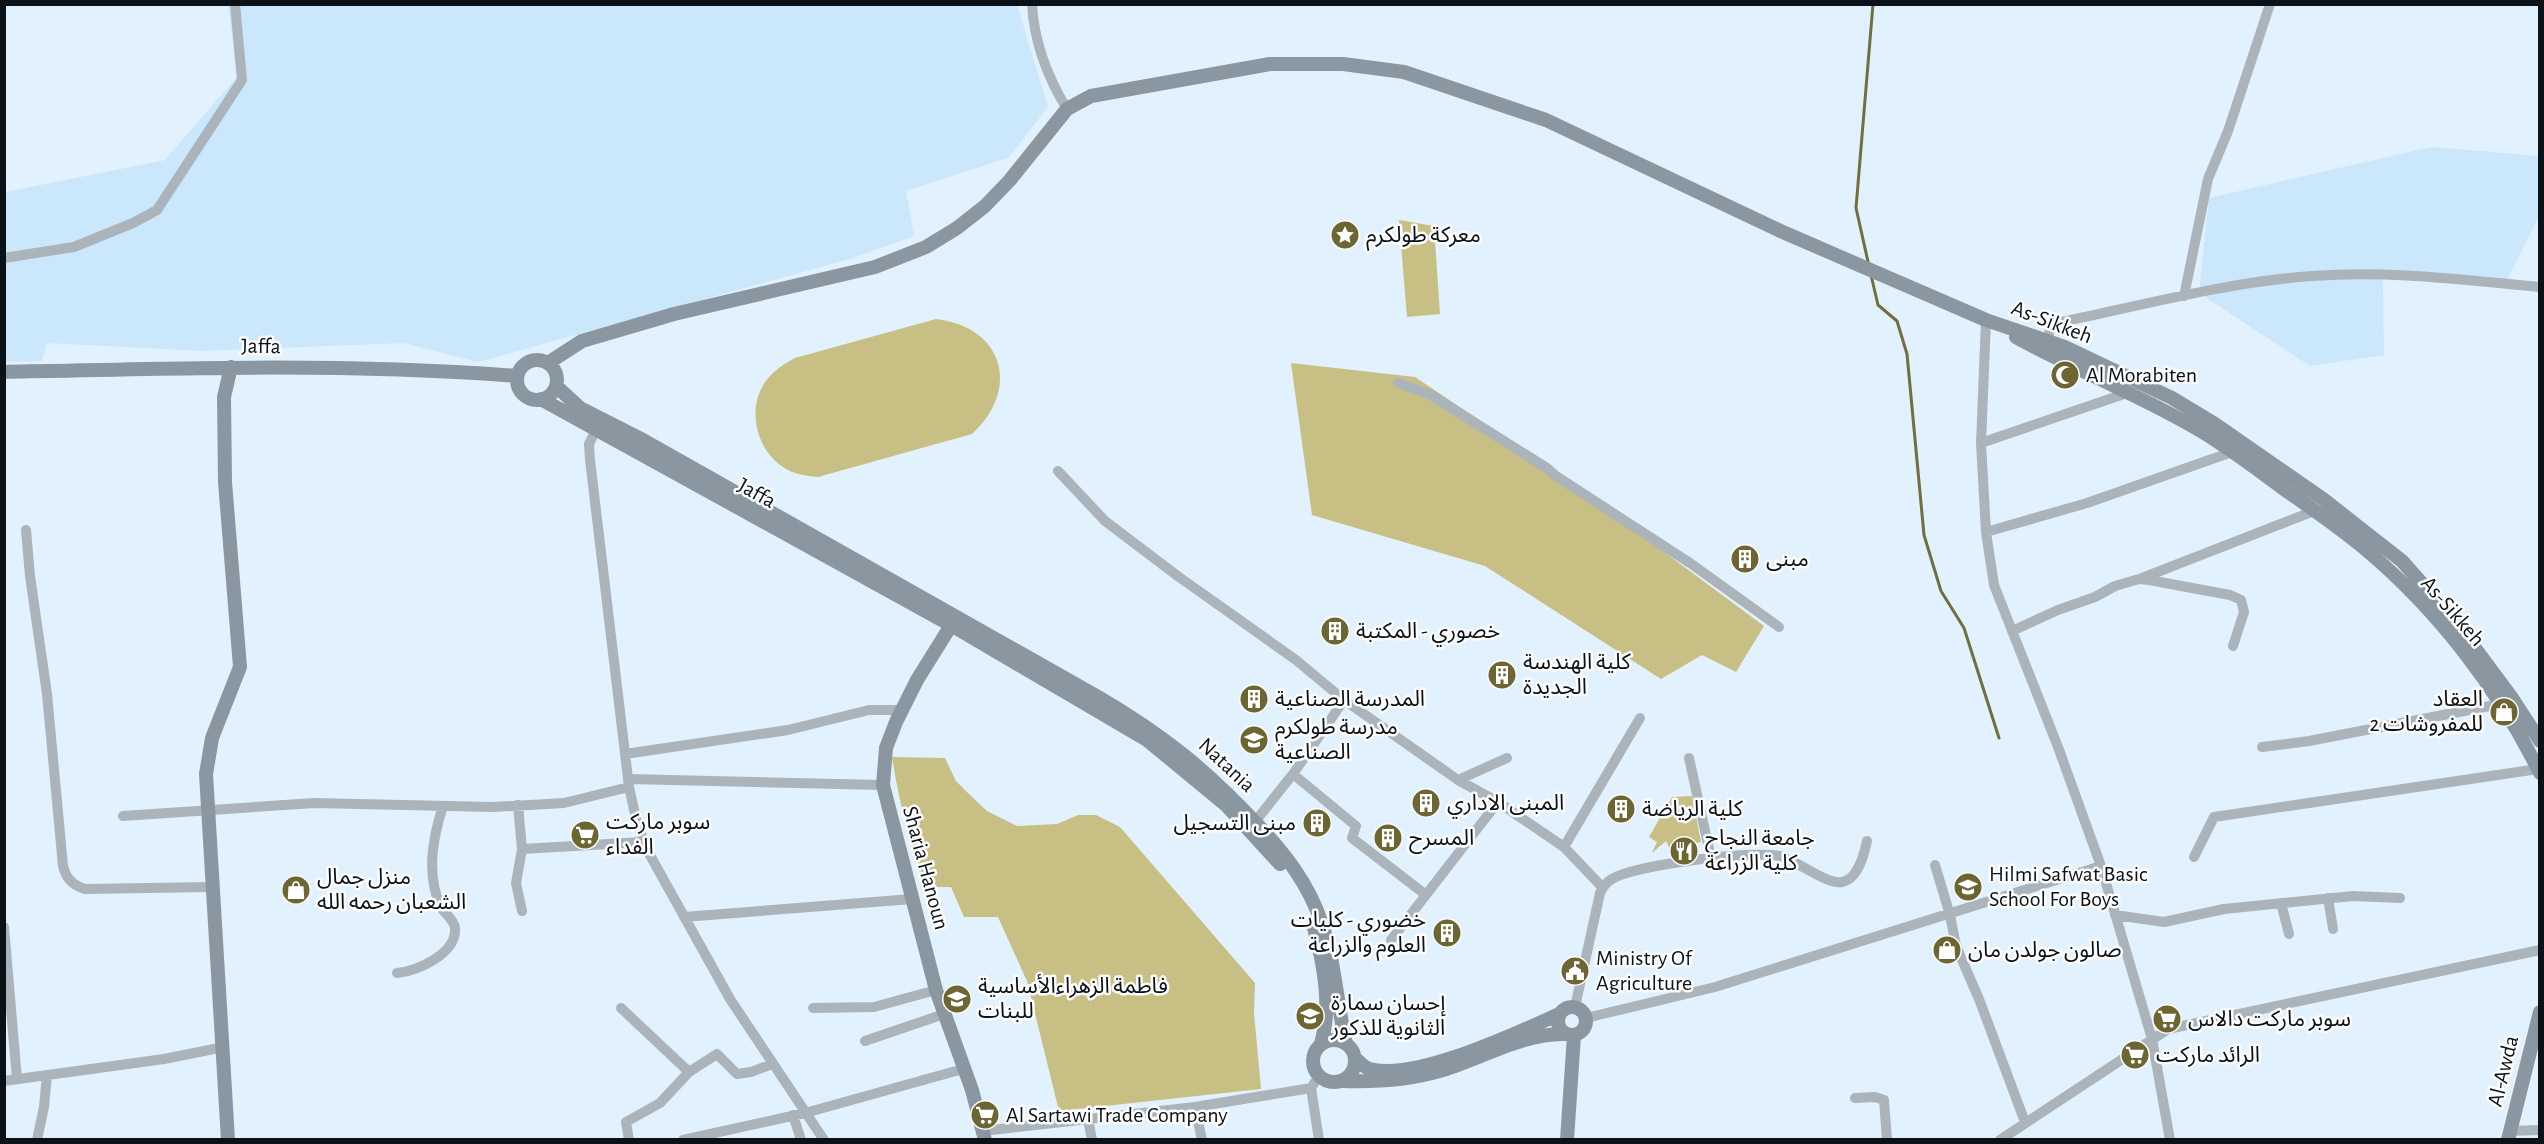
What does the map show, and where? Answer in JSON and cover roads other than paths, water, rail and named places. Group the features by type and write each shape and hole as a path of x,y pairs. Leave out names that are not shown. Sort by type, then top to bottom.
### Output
{"street":[{"path":"4,258 74,247 157,210 242,80 235,4"},
{"path":"1032,4 1035,29 1046,67 1067,109"},
{"path":"2184,296 2208,179 2228,131 2270,4"},
{"path":"548,363 582,341 593,337 709,306 865,270 918,251 957,228 992,200 1067,109 1091,96 1270,64 1343,64 1404,72 1546,120 1785,233 1986,320 1981,443 1986,532 1994,585 2058,747 2101,866 2152,1039 2170,1140"},
{"path":"2048,341 2050,328 2061,321 2184,296 2310,276 2418,274 2540,287"},
{"name":"As-Sikkeh","path":"1986,320 2065,347 2172,398 2215,423 2371,536 2402,561 2454,620 2512,698 2540,741"},
{"name":"As-Sikkeh","path":"1986,320 2124,394 2194,427 2364,548 2426,608 2462,650 2521,736 2539,771"},
{"path":"535,359 548,363 556,373 556,386 553,392 535,400 523,394 517,382 517,376 523,364 535,359"},
{"path":"228,1140 206,768 209,748 240,667 225,482 224,397 231,367"},
{"name":"Jaffa","path":"4,372 231,367 421,369 517,376"},
{"path":"1398,383 1431,395 1538,462 1690,563 1779,627"},
{"name":"Jaffa","path":"556,386 599,424"},
{"path":"1981,443 2124,394"},
{"name":"Jaffa","path":"541,399 599,424 954,620"},
{"path":"599,424 589,444 590,460 628,783 643,842 730,999 824,1140"},
{"path":"1986,532 2087,503 2230,452"},
{"path":"1058,471 1105,521 1296,660 1344,700 1458,780 1498,802 1564,847 1603,888"},
{"path":"2012,631 2058,610 2095,597 2115,586 2139,579 2314,511"},
{"path":"26,530 30,576 47,694 63,866 66,877 74,885 85,889 212,887"},
{"path":"2139,579 2236,597 2241,600 2244,612 2233,646"},
{"name":"Sharia Hanoun","path":"954,620 917,680 902,710 886,748 884,785 936,990 976,1101 984,1135"},
{"name":"Natania","path":"954,620 1147,740 1252,825 1288,858 1304,883 1318,913 1332,959 1339,1013 1346,1044"},
{"path":"1252,825 1293,774 1344,700"},
{"path":"2262,747 2309,741 2500,704"},
{"path":"625,754 788,730 869,710 902,710"},
{"path":"1564,847 1640,718"},
{"path":"1458,780 1507,758"},
{"path":"1689,759 1711,858"},
{"path":"2194,857 2214,817 2539,771"},
{"path":"1293,774 1356,826 1352,838 1426,895"},
{"path":"123,816 314,803 443,806 564,802 628,783 884,785"},
{"path":"1392,940 1498,802"},
{"path":"518,805 522,849 516,883 522,911"},
{"path":"397,973 417,969 434,959 447,947 454,932 454,925 440,905 433,868 433,839 443,806"},
{"name":"Natania","path":"1252,825 1292,879 1313,922 1327,1003 1326,1027 1321,1044"},
{"path":"1575,1007 1603,888 1610,879 1619,875 1711,858 1761,855 1781,857 1830,881 1840,882 1854,874 1867,841"},
{"path":"522,849 643,842"},
{"path":"1935,865 1950,915 1956,946 1979,999 2025,1122"},
{"path":"1586,1018 1715,987 2101,866"},
{"path":"2115,915 2164,922 2224,909 2328,898 2353,896 2400,898"},
{"path":"2328,898 2333,929"},
{"path":"684,917 912,899"},
{"path":"2281,903 2289,934"},
{"path":"4,927 17,1079"},
{"path":"2000,1140 2017,1134 2025,1122 2168,1029 2540,950"},
{"path":"813,1008 874,1007 936,990"},
{"path":"984,1135 1088,1119 1195,1107 1315,1082 1375,1082 1422,1076 1539,1036 1570,1034 1585,1027 1586,1018 1582,1011 1575,1007 1566,1008 1559,1014 1467,1052 1419,1066 1375,1070 1363,1066 1346,1044 1337,1040 1321,1044 1312,1060 1315,1082 1319,1140"},
{"path":"621,1008 688,1072"},
{"name":"Al-Awda","path":"2509,1135 2540,1012"},
{"path":"865,1041 944,1014"},
{"path":"1559,1014 1559,1028 1570,1034"},
{"path":"1567,1140 1570,1034"},
{"path":"4,1081 164,1059 224,1047"},
{"path":"628,1140 626,1122 660,1103 688,1072 717,1054 737,1074 751,1072 772,1064"},
{"path":"1342,1081 1352,1072 1355,1058"},
{"path":"683,1140 805,1113 963,1068"},
{"path":"37,1140 44,1107 47,1076"},
{"path":"1855,1098 1875,1097 1884,1100 1887,1140"},
{"path":"1195,1107 1202,1140"},
{"path":"793,1115 801,1140"},
{"path":"1088,1119 1092,1140"},
{"path":"2509,1135 2540,1130"}],"waterway":[{"path":"1869,266 1856,208 1873,4"},
{"path":"1871,275 1878,305 1897,321 1907,354 1924,535 1941,591 1964,628 1999,738"}],"place":[{"name":"معركة طولكرم","path":"1345,235"},
{"name":"Al Morabiten","path":"2065,375"},
{"name":"مبنى","path":"1745,559"},
{"name":"خصوري - المكتبة","path":"1335,631"},
{"name":"كلية الهندسة الجديدة","path":"1502,675"},
{"name":"المدرسة الصناعية","path":"1254,699"},
{"name":"العقاد للمفروشات 2","path":"2504,712"},
{"name":"مدرسة طولكرم الصناعية","path":"1254,740"},
{"name":"المبنى الاداري","path":"1426,803"},
{"name":"كلية الرياضة","path":"1621,809"},
{"name":"مبنى التسجيل","path":"1317,823"},
{"name":"سوبر ماركت الفداء","path":"585,835"},
{"name":"المسرح","path":"1388,838"},
{"name":"جامعة النجاح كلية الزراعة","path":"1684,851"},
{"name":"Hilmi Safwat Basic School For Boys","path":"1968,887"},
{"name":"منزل جمال الشعبان رحمه الله","path":"296,890"},
{"name":"خضوري - كليات العلوم والزراعة","path":"1447,933"},
{"name":"صالون جولدن مان","path":"1947,950"},
{"name":"Ministry Of Agriculture","path":"1575,971"},
{"name":"فاطمة الزهراءالأساسية للبنات","path":"957,999"},
{"name":"إحسان سمارة الثانوية للذكور","path":"1310,1016"},
{"name":"سوبر ماركت دالاس","path":"2167,1019"},
{"name":"الرائد ماركت","path":"2135,1055"},
{"name":"Al Sartawi Trade Company","path":"985,1115"}]}
